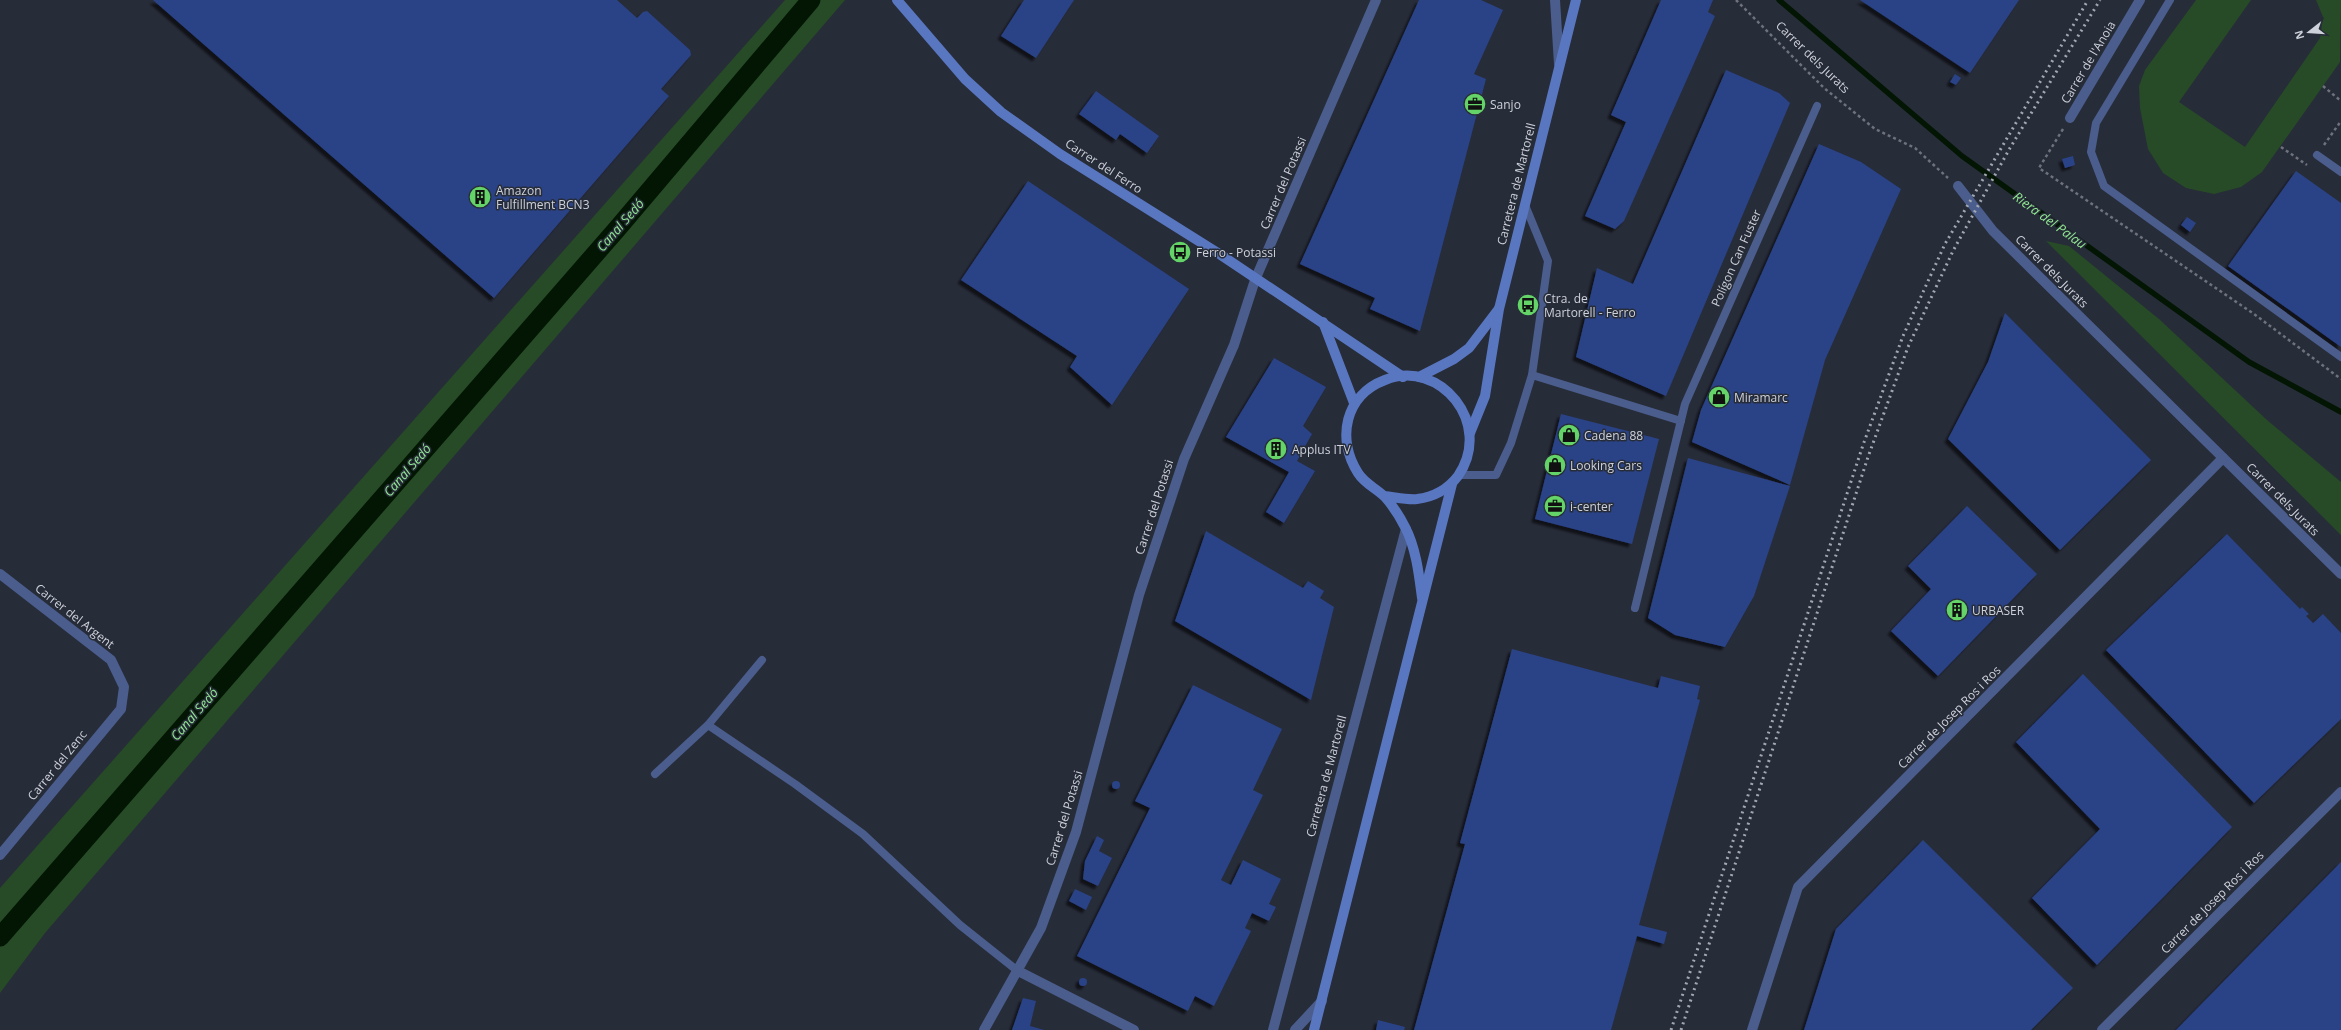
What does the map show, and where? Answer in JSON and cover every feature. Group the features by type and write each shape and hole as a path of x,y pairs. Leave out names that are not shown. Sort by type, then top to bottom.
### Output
{"main road":[{"name":"Carrer del Ferro","path":"897,0 965,79 1001,112 1060,154 1221,255 1255,280 1323,322 1403,377"},
{"name":"Carretera de Martorell","path":"1470,433 1485,396 1499,309 1576,0"},
{"name":"Carretera de Martorell","path":"1419,377 1454,359 1469,348 1499,309"},
{"path":"1323,322 1354,403"},
{"name":"Carretera de Martorell","path":"1314,1030 1322,1001 1422,604 1452,484 1467,461 1471,443 1470,433 1462,408 1452,397 1443,389 1419,377 1403,377 1385,380 1376,384 1360,395 1354,403 1346,426 1350,456 1365,481 1384,496 1406,529 1419,571 1422,604"},
{"name":"Carretera de Martorell","path":"1384,496 1418,499 1439,493 1452,484"}],"street":[{"name":"Carrer del Potassi","path":"984,1030 1041,928 1076,832 1139,595 1184,459 1234,345 1255,280 1376,0"},
{"name":"Carretera de Martorell","path":"1555,0 1559,65"},
{"name":"Carrer de l'Anoia","path":"2070,118 2140,0"},
{"name":"Carrer dels Jurats","path":"1958,186 1993,231 2341,574"},
{"name":"Carrer de Josep Ros i Ros","path":"1752,1030 1798,887 2223,458"},
{"name":"Carretera de Martorell","path":"1273,1030 1406,529"},
{"name":"Carrer del Argent","path":"0,574 111,660 124,687"},
{"name":"Carrer del Zenc","path":"0,855 121,708 124,687"},
{"name":"Carrer de Josep Ros i Ros","path":"2102,1030 2341,792"},
{"path":"1018,971 1134,1030"},
{"name":"Carretera de Martorell","path":"1295,1030 1322,1001"}],"lane":[{"path":"2170,0 2096,123 2091,152 2104,186 2341,357"},
{"name":"Polígon Can Fuster","path":"1635,608 1686,404 1817,106"},
{"path":"2317,155 2341,172"},
{"path":"1458,475 1496,475 1510,443 1532,375 1548,261 1525,204"},
{"path":"1532,375 1681,421"},
{"path":"655,774 708,725 762,660"},
{"path":"708,725 795,784 863,834 960,925 1018,971"}],"path":[{"name":"Carrer dels Jurats","path":"1736,0 1824,88 1875,129 1915,148 1958,186"},
{"path":"2324,86 2341,101"},
{"path":"2070,118 2039,168 2254,314 2341,379"}],"green space":[{"path":"785,0 845,0 45,933 0,993 0,888"},
{"path":"2196,0 2251,0 2179,102 2245,147 2320,38 2323,17 2316,0 2341,0 2340,62 2262,172 2241,187 2214,194 2186,188 2163,173 2148,149 2140,108 2139,86 2145,70"},
{"path":"2046,241 2069,246 2159,319 2267,420 2341,482 2341,535"}],"building":[{"name":"Amazon Fulfillment BCN3","path":"153,0 617,0 637,18 643,12 647,11 690,50 691,55 661,89 669,96 494,298"},
{"path":"1024,0 1074,0 1036,58 1001,36"},
{"path":"1419,0 1481,0 1503,10 1474,74 1486,79 1420,331 1370,309 1375,298 1300,264"},
{"path":"1661,0 1713,0 1708,12 1715,16 1624,221 1615,229 1585,216 1626,122 1611,115"},
{"path":"1860,0 2019,0 1970,73"},
{"path":"1726,70 1779,93 1790,103 1666,396 1576,357 1597,268 1633,284"},
{"path":"1955,74 1961,78 1956,85 1950,82"},
{"path":"1096,91 1159,136 1147,153 1120,134 1116,140 1079,114"},
{"path":"1819,144 1861,162 1901,189 1825,360 1790,485 1692,442 1701,410"},
{"path":"2073,156 2075,165 2065,168 2062,159"},
{"path":"2296,171 2341,203 2341,347 2228,266"},
{"path":"1028,181 1189,289 1112,405 1070,367 1077,356 961,280"},
{"path":"2187,217 2196,223 2190,232 2181,225"},
{"path":"2005,313 2151,460 2060,550 1948,439 1988,362"},
{"name":"Applus ITV","path":"1274,358 1326,387 1303,426 1312,434 1297,461 1315,471 1284,523 1266,512 1289,472 1226,437"},
{"path":"1561,414 1659,439 1632,544 1535,519"},
{"path":"1688,458 1790,486 1754,596 1725,647 1675,635 1648,618"},
{"name":"URBASER","path":"1967,506 2037,574 1938,676 1891,631 1931,589 1908,566"},
{"path":"1206,531 1303,588 1308,581 1324,591 1320,598 1334,607 1311,700 1175,621"},
{"path":"2227,534 2300,609 2302,607 2309,614 2306,616 2313,623 2323,614 2341,633 2341,719 2254,803 2106,650"},
{"path":"1512,649 1658,688 1661,676 1700,686 1697,699 1700,700 1639,925 1667,932 1664,944 1637,936 1611,1030 1414,1030 1465,844 1460,843"},
{"path":"2083,674 2232,827 2097,965 2032,898 2100,829 2016,742"},
{"path":"1193,685 1282,729 1253,790 1263,795 1221,880 1231,885 1243,860 1281,879 1269,904 1276,907 1269,921 1252,913 1245,928 1251,931 1214,1006 1195,996 1188,1011 1077,956 1150,808 1135,801"},
{"path":"1116,781 1119,782 1119,788 1116,789 1113,788 1112,785 1113,782"},
{"path":"1097,836 1104,840 1099,851 1112,858 1098,886 1083,879 1085,861"},
{"path":"1923,840 2073,988 2031,1030 1804,1030 1836,929"},
{"path":"2341,862 2341,1030 2176,1030 2268,936"},
{"path":"1075,889 1092,897 1086,910 1069,901"},
{"path":"1083,978 1086,979 1086,985 1083,986 1080,985 1079,982 1080,979"},
{"path":"1023,998 1036,1001 1030,1026 1044,1030 1012,1030"},
{"path":"1378,1020 1405,1027 1404,1030 1376,1030"}],"waterway":[{"name":"Canal Sedó","path":"0,937 617,229 811,0"},
{"name":"Riera del Palau","path":"1779,0 1962,156 2249,362 2341,412"}],"railway":[{"path":"1671,1030 1863,445 1903,336 1945,244 2088,0"},
{"path":"1681,1030 1868,457 1908,347 1953,251 2010,148 2100,0"}],"place":[{"name":"Sanjo","path":"1475,104"},
{"name":"Amazon Fulfillment BCN3","path":"480,197"},
{"name":"Ferro - Potassi","path":"1180,252"},
{"name":"Ctra. de Martorell - Ferro","path":"1528,305"},
{"name":"Miramarc","path":"1719,397"},
{"name":"Cadena 88","path":"1569,435"},
{"name":"Applus ITV","path":"1276,449"},
{"name":"Looking Cars","path":"1555,465"},
{"name":"i-center","path":"1555,506"},
{"name":"URBASER","path":"1957,610"}]}
